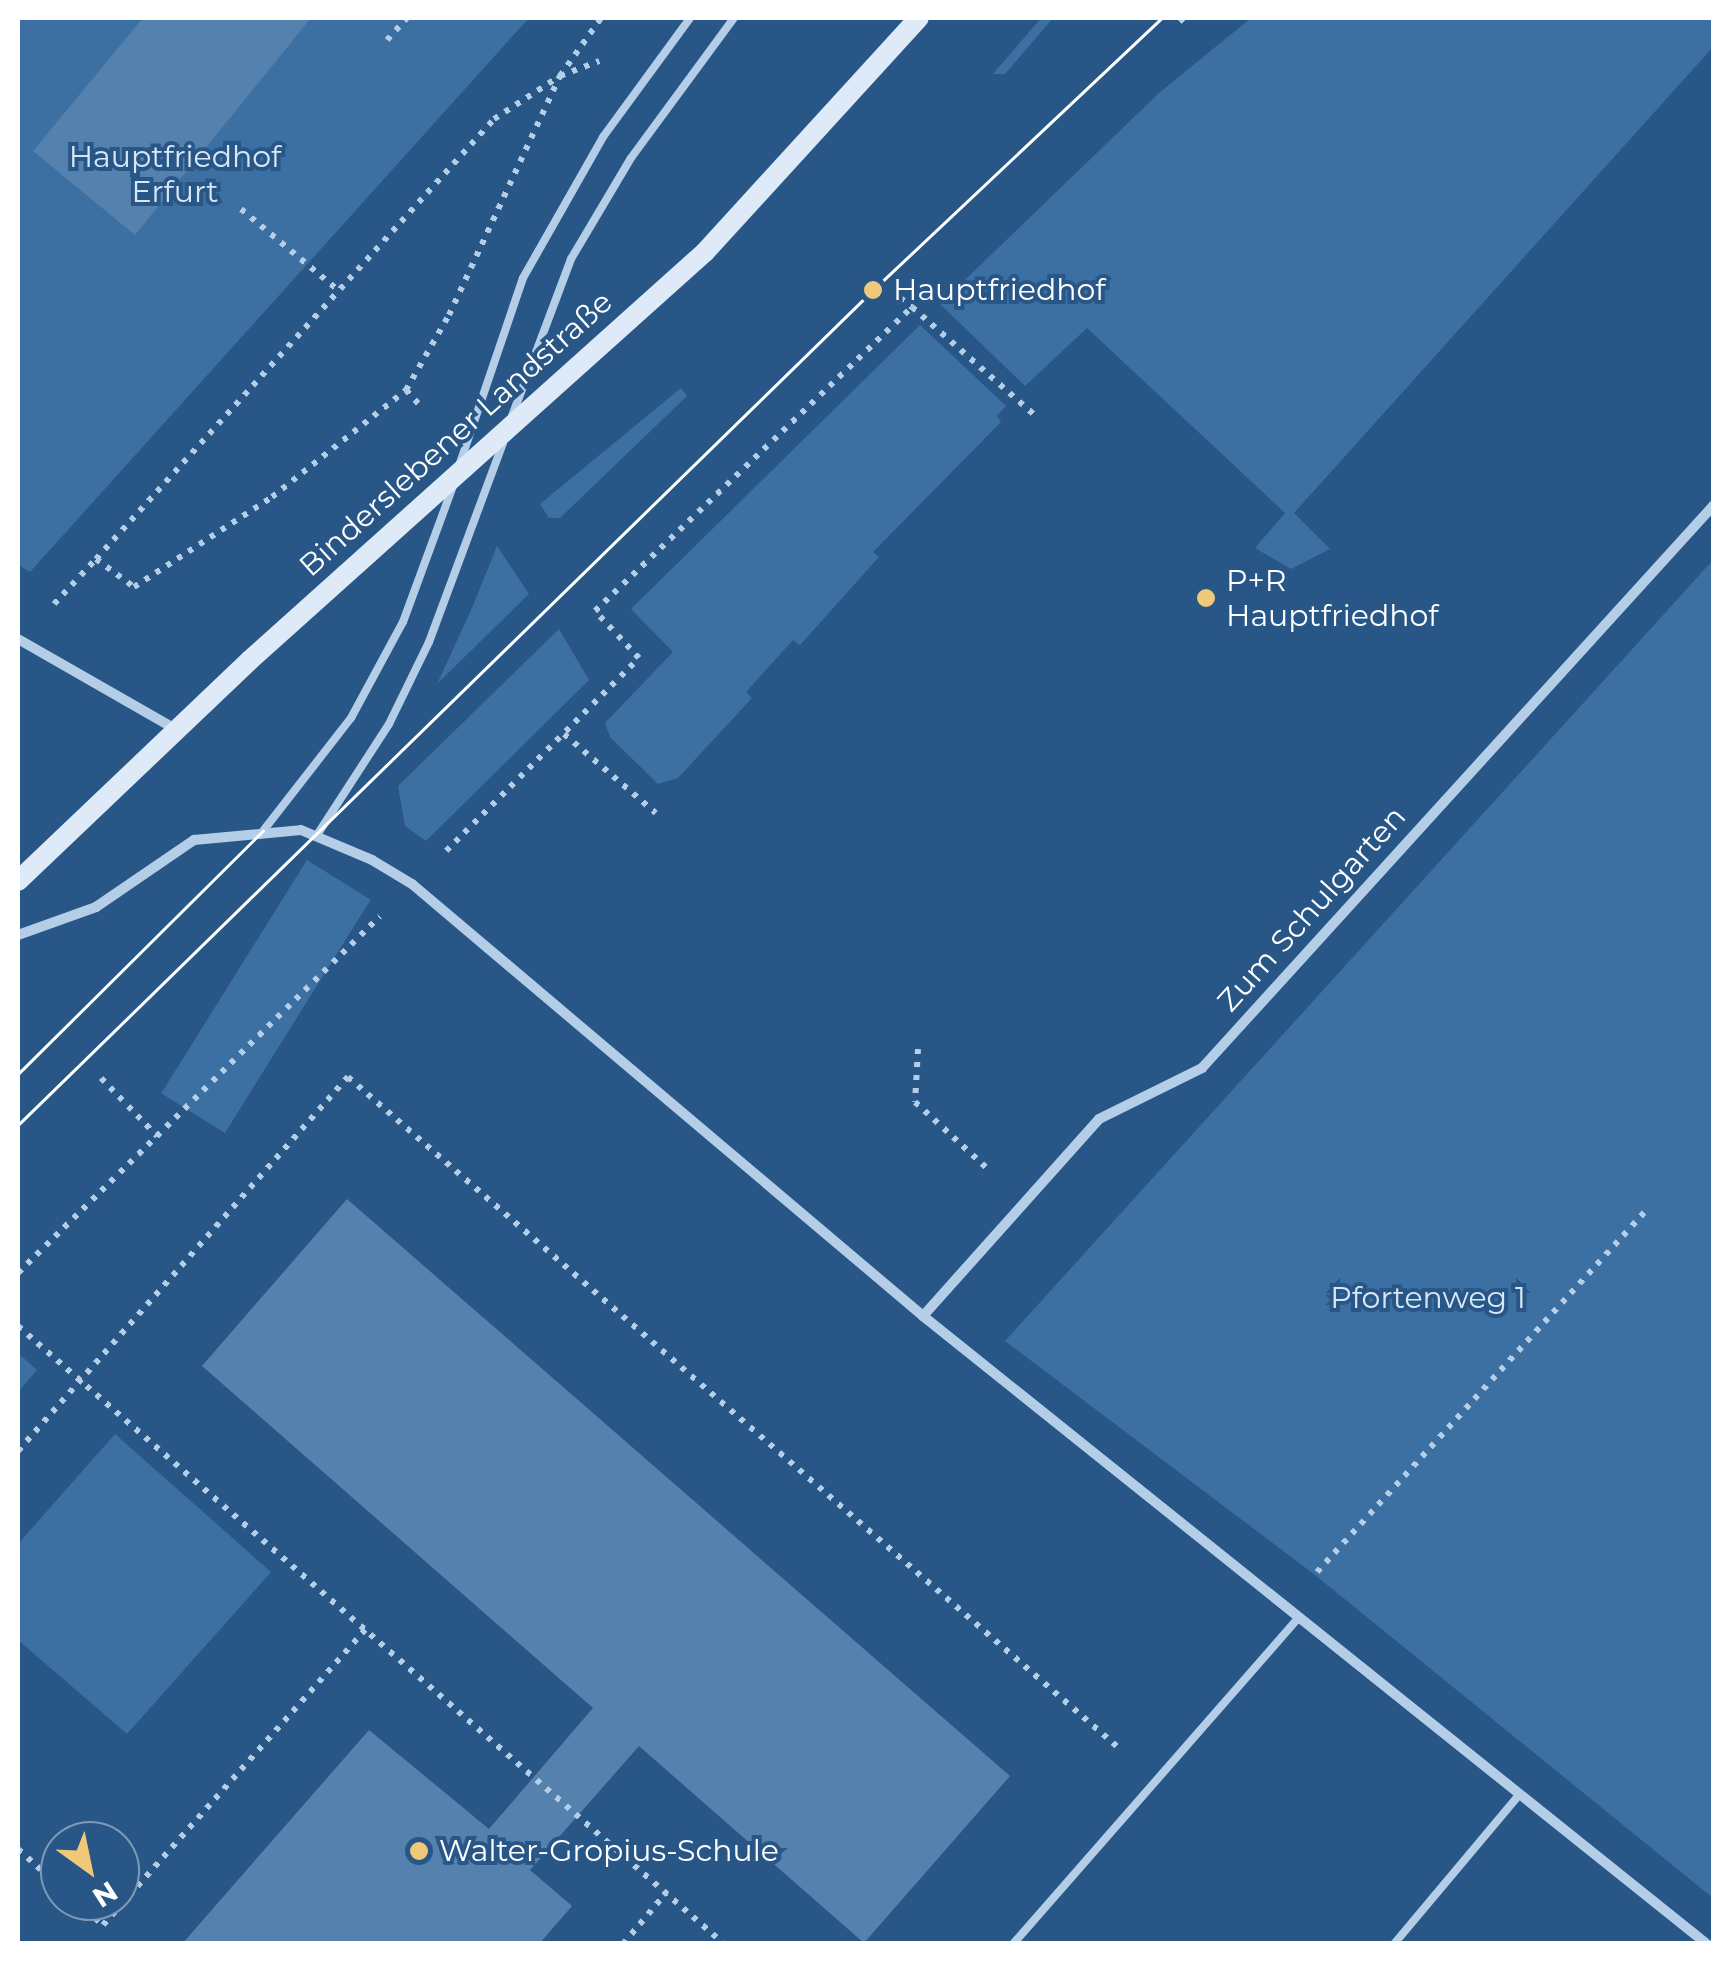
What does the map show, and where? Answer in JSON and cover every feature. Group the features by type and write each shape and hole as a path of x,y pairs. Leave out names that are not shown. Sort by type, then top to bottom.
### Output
{"main road":[{"name":"Binderslebener Landstraße","path":"18,881 175,729 705,252 920,18"}],"street":[{"name":"Zum Schulgarten","path":"923,1316 1099,1119 1202,1068 1714,504"},
{"path":"19,641 175,729"},
{"path":"18,935 96,907 194,840 263,831 317,835 412,884 923,1316 1708,1944"}],"lane":[{"path":"263,831 351,718 402,622 458,472 523,278 603,137 690,18"},
{"path":"317,835 389,724 430,642 571,259 631,158 734,18"},
{"path":"1013,1944 1298,1618"},
{"path":"1394,1944 1520,1795"}],"path":[{"path":"387,40 406,18"},
{"path":"96,559 134,586 272,498 406,390 449,315 560,76 601,18"},
{"path":"19,641 494,119 560,76 610,58"},
{"path":"242,210 338,290"},
{"path":"900,298 1038,418"},
{"path":"18,1273 639,658 595,611 912,306"},
{"path":"406,390 422,408"},
{"path":"564,734 656,813"},
{"path":"918,1049 915,1102 1024,1202"},
{"path":"18,1451 348,1077 1156,1781"},
{"path":"102,1078 157,1136"},
{"path":"1286,1608 1649,1206"},
{"path":"18,1326 724,1944"},
{"path":"140,1882 365,1630"},
{"path":"18,1849 40,1868"},
{"path":"623,1944 666,1893"}],"green space":[{"name":"Hauptfriedhof Erfurt","path":"18,18 529,18 30,572 18,565"},
{"path":"1041,18 1053,18 1005,74 993,74"},
{"path":"1251,18 1713,18 1713,47 1294,513 1330,549 1291,569 1255,548 1285,513 1087,328 1025,386 940,304 1159,93"},
{"path":"920,325 1006,406 997,416 1001,422 873,552 879,557 800,645 793,640 746,692 752,698 678,778 658,784 610,737 605,723 673,652 631,609"},
{"path":"681,388 687,396 560,518 549,518 540,504"},
{"path":"497,546 529,594 437,684 472,608"},
{"name":"Pfortenweg 1","path":"1713,560 1713,1898 1315,1575 1005,1341"},
{"path":"559,629 589,680 426,841 405,826 398,786"},
{"path":"307,860 371,900 225,1133 161,1093"},
{"path":"18,1353 37,1370 18,1392"},
{"path":"115,1434 271,1572 127,1734 18,1640 18,1544"}],"building":[{"path":"143,18 311,18 135,235 33,151"},
{"path":"347,1199 1010,1776 864,1943 639,1746 530,1870 572,1906 539,1944 182,1944 369,1730 489,1829 593,1708 202,1366"}],"tram line":[{"path":"18,1125 873,290 1162,18"},
{"path":"18,1074 263,831"}],"place":[{"name":"Hauptfriedhof","path":"873,290"},
{"name":"P+R Hauptfriedhof","path":"1206,598"},
{"name":"Walter-Gropius-Schule","path":"419,1851"}]}
